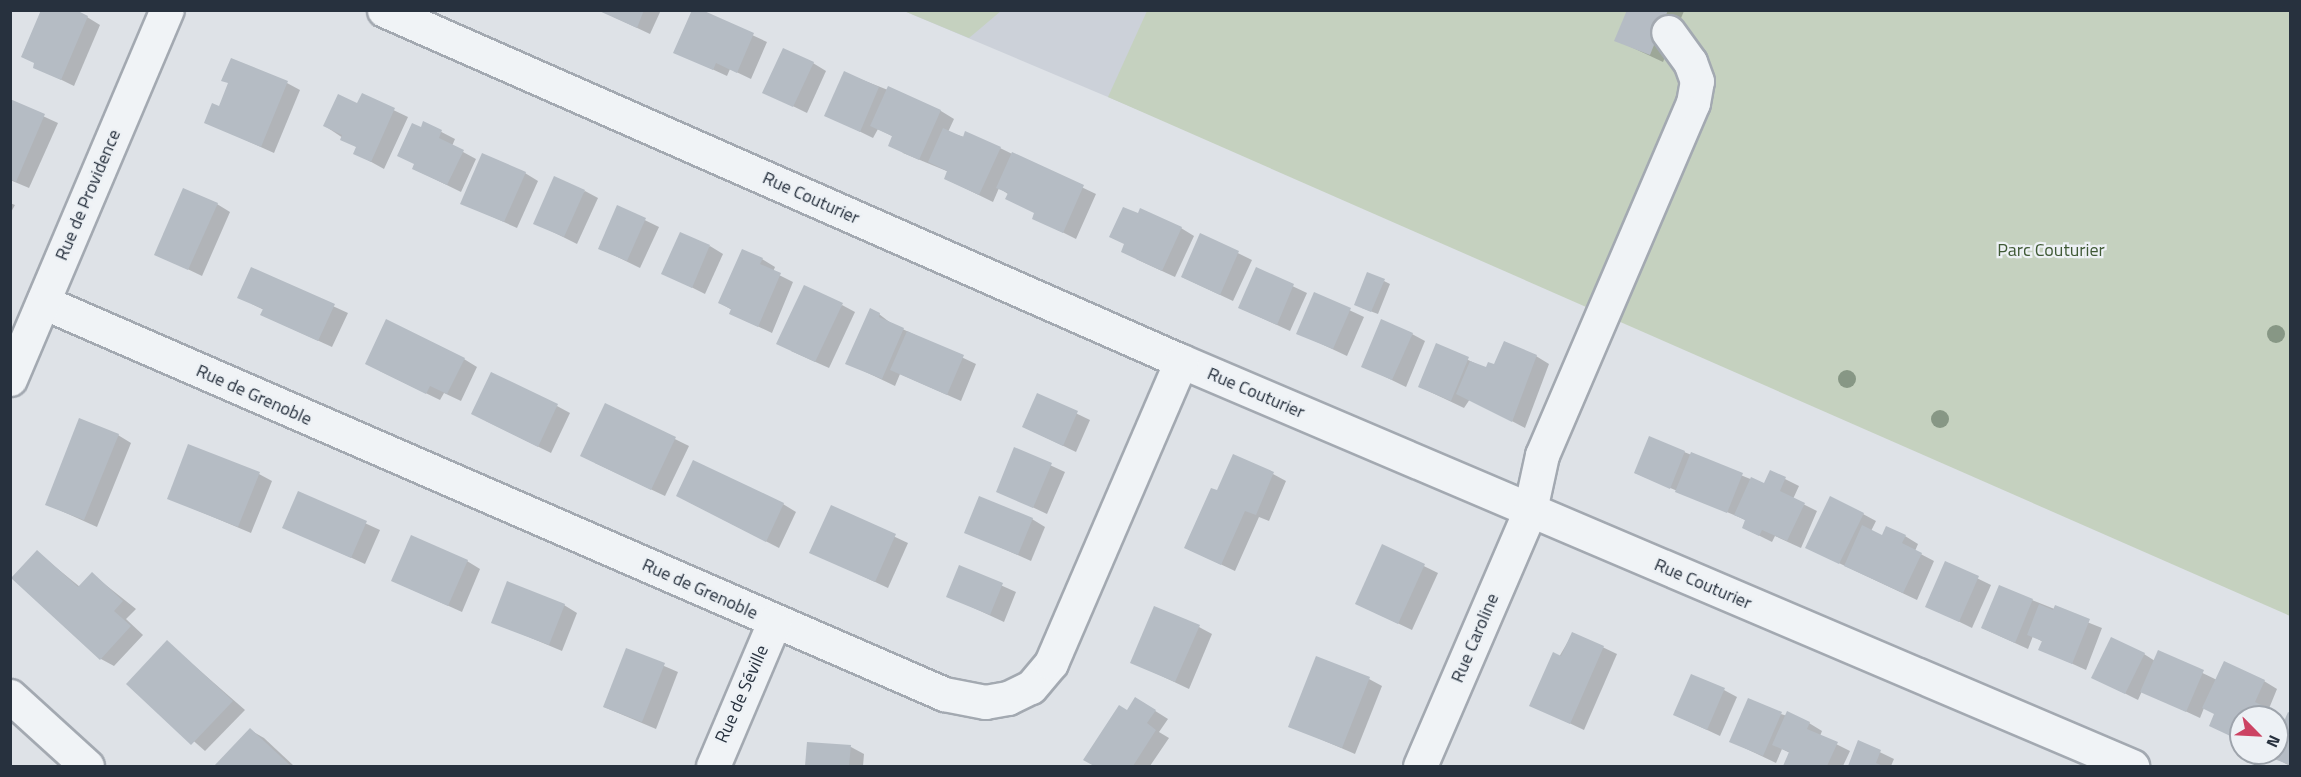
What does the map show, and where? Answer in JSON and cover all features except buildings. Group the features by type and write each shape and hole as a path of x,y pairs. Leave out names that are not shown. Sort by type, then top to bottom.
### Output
{"street":[{"name":"Rue de Providence","path":"10,379 167,10"},
{"name":"Rue Couturier","path":"384,10 1181,362 2132,766"},
{"name":"Rue Caroline","path":"1420,766 1530,510 1542,455 1693,103 1697,81 1690,62 1668,32"},
{"name":"Rue de Grenoble","path":"43,302 774,622 944,694 986,702 1008,698 1031,687 1051,663 1181,362"},
{"name":"Rue de Séville","path":"713,766 774,622"},
{"path":"10,696 87,766"}],"shaded area":[{"path":"904,11 1231,11 1179,127"}],"green space":[{"path":"1001,10 969,38 904,11"},
{"name":"Parc Couturier","path":"1147,11 2290,11 2290,616 1108,97"}]}
